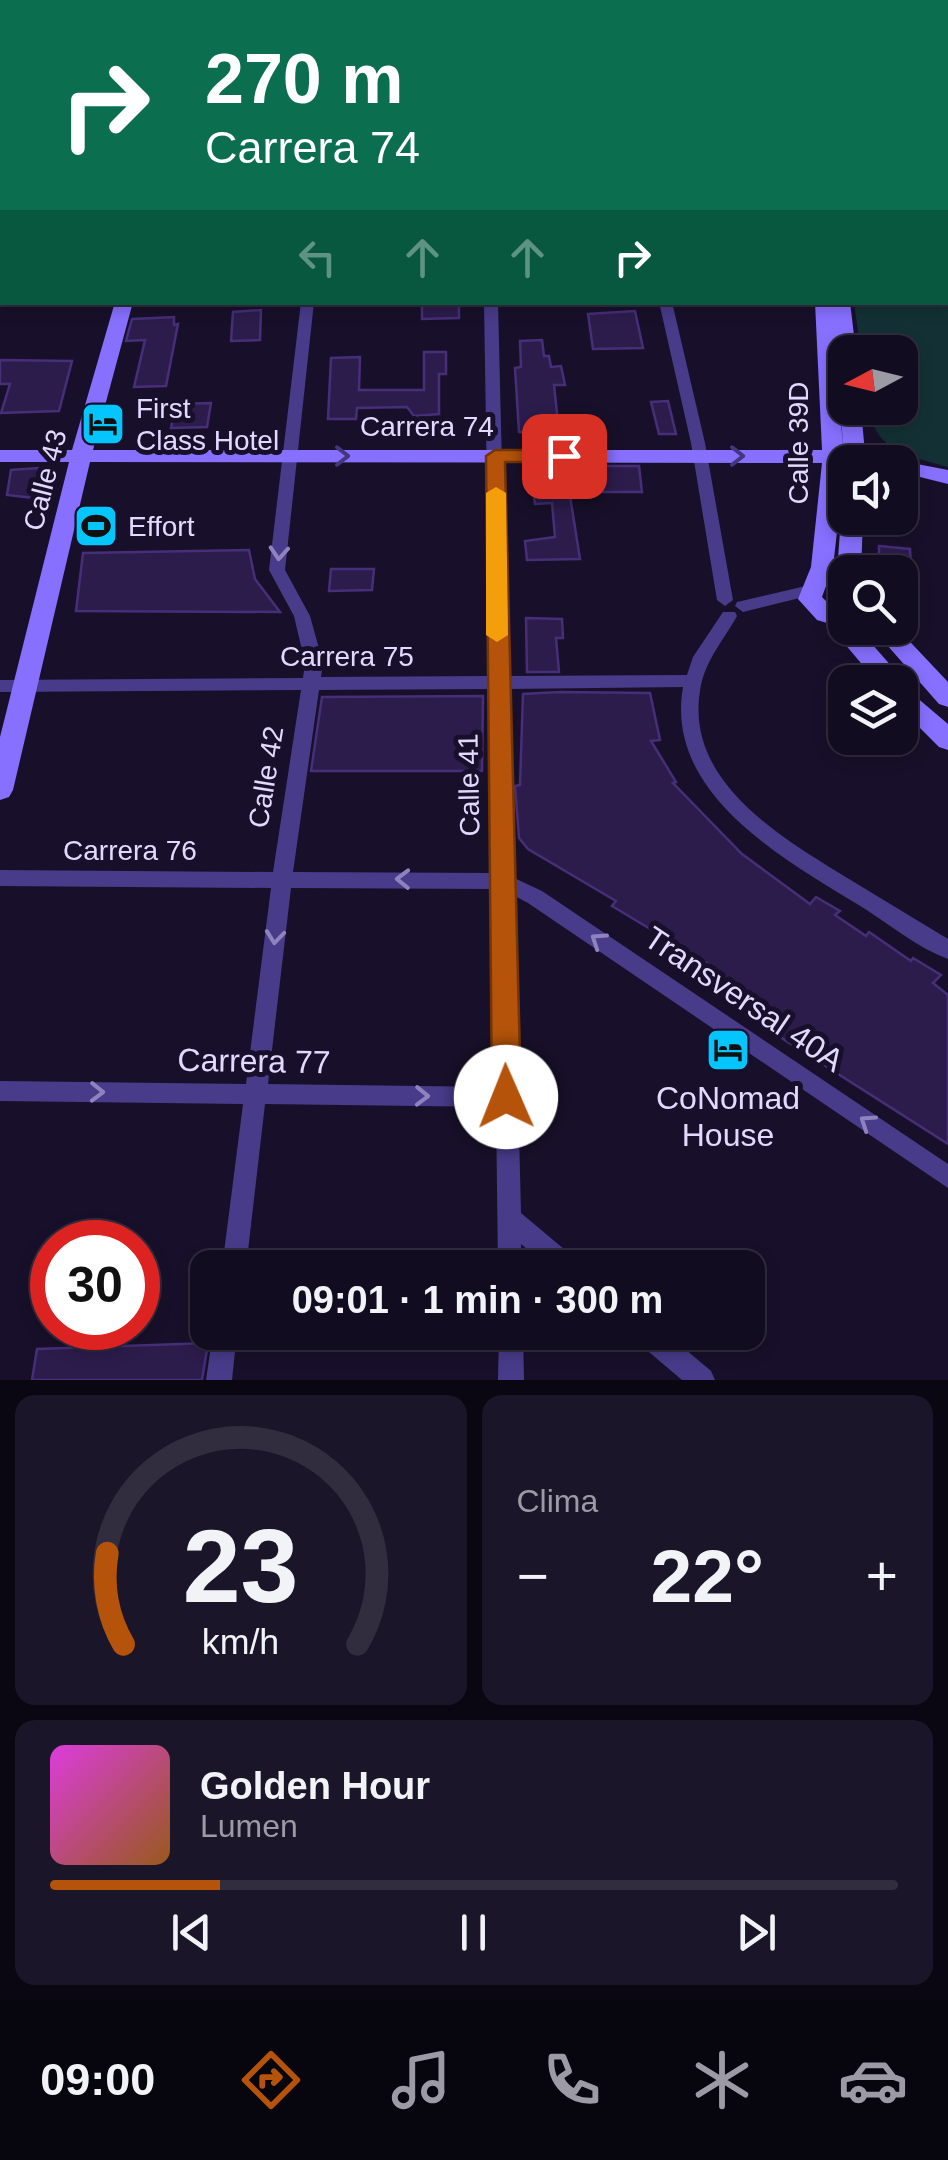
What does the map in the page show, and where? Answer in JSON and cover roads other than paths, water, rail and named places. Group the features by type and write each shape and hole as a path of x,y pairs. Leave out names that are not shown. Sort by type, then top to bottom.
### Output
{"street":[{"name":"Calle 43","path":"0,790 13,686 123,305"},
{"name":"Calle 42","path":"236,1250 282,877 314,663 302,616 277,570 308,305"},
{"name":"Calle 41","path":"491,305 510,1250"},
{"path":"667,305 732,608 698,664 694,681 690,720 703,767 758,830 948,950"},
{"name":"Calle 39D","path":"824,305 846,445"},
{"path":"841,305 844,335"},
{"name":"Carrera 74","path":"0,456 828,459"},
{"path":"918,470 948,477"},
{"name":"Calle 39D","path":"825,603 822,568 830,535"},
{"path":"732,608 825,603 877,665"},
{"path":"900,645 948,698"},
{"name":"Carrera 75","path":"13,686 694,681"},
{"path":"918,711 948,740"},
{"name":"Carrera 76","path":"0,878 501,880"},
{"name":"Transversal 40A","path":"501,880 535,897 948,1177"},
{"name":"Carrera 77","path":"0,1090 506,1097"},
{"path":"510,1219 547,1250"},
{"path":"219,1380 223,1350"},
{"path":"510,1350 511,1380"},
{"path":"666,1350 702,1380"}],"place":[{"name":"First Class Hotel","path":"103,424"},
{"name":"Effort","path":"96,526"},
{"name":"CoNomad House","path":"728,1050"}]}
